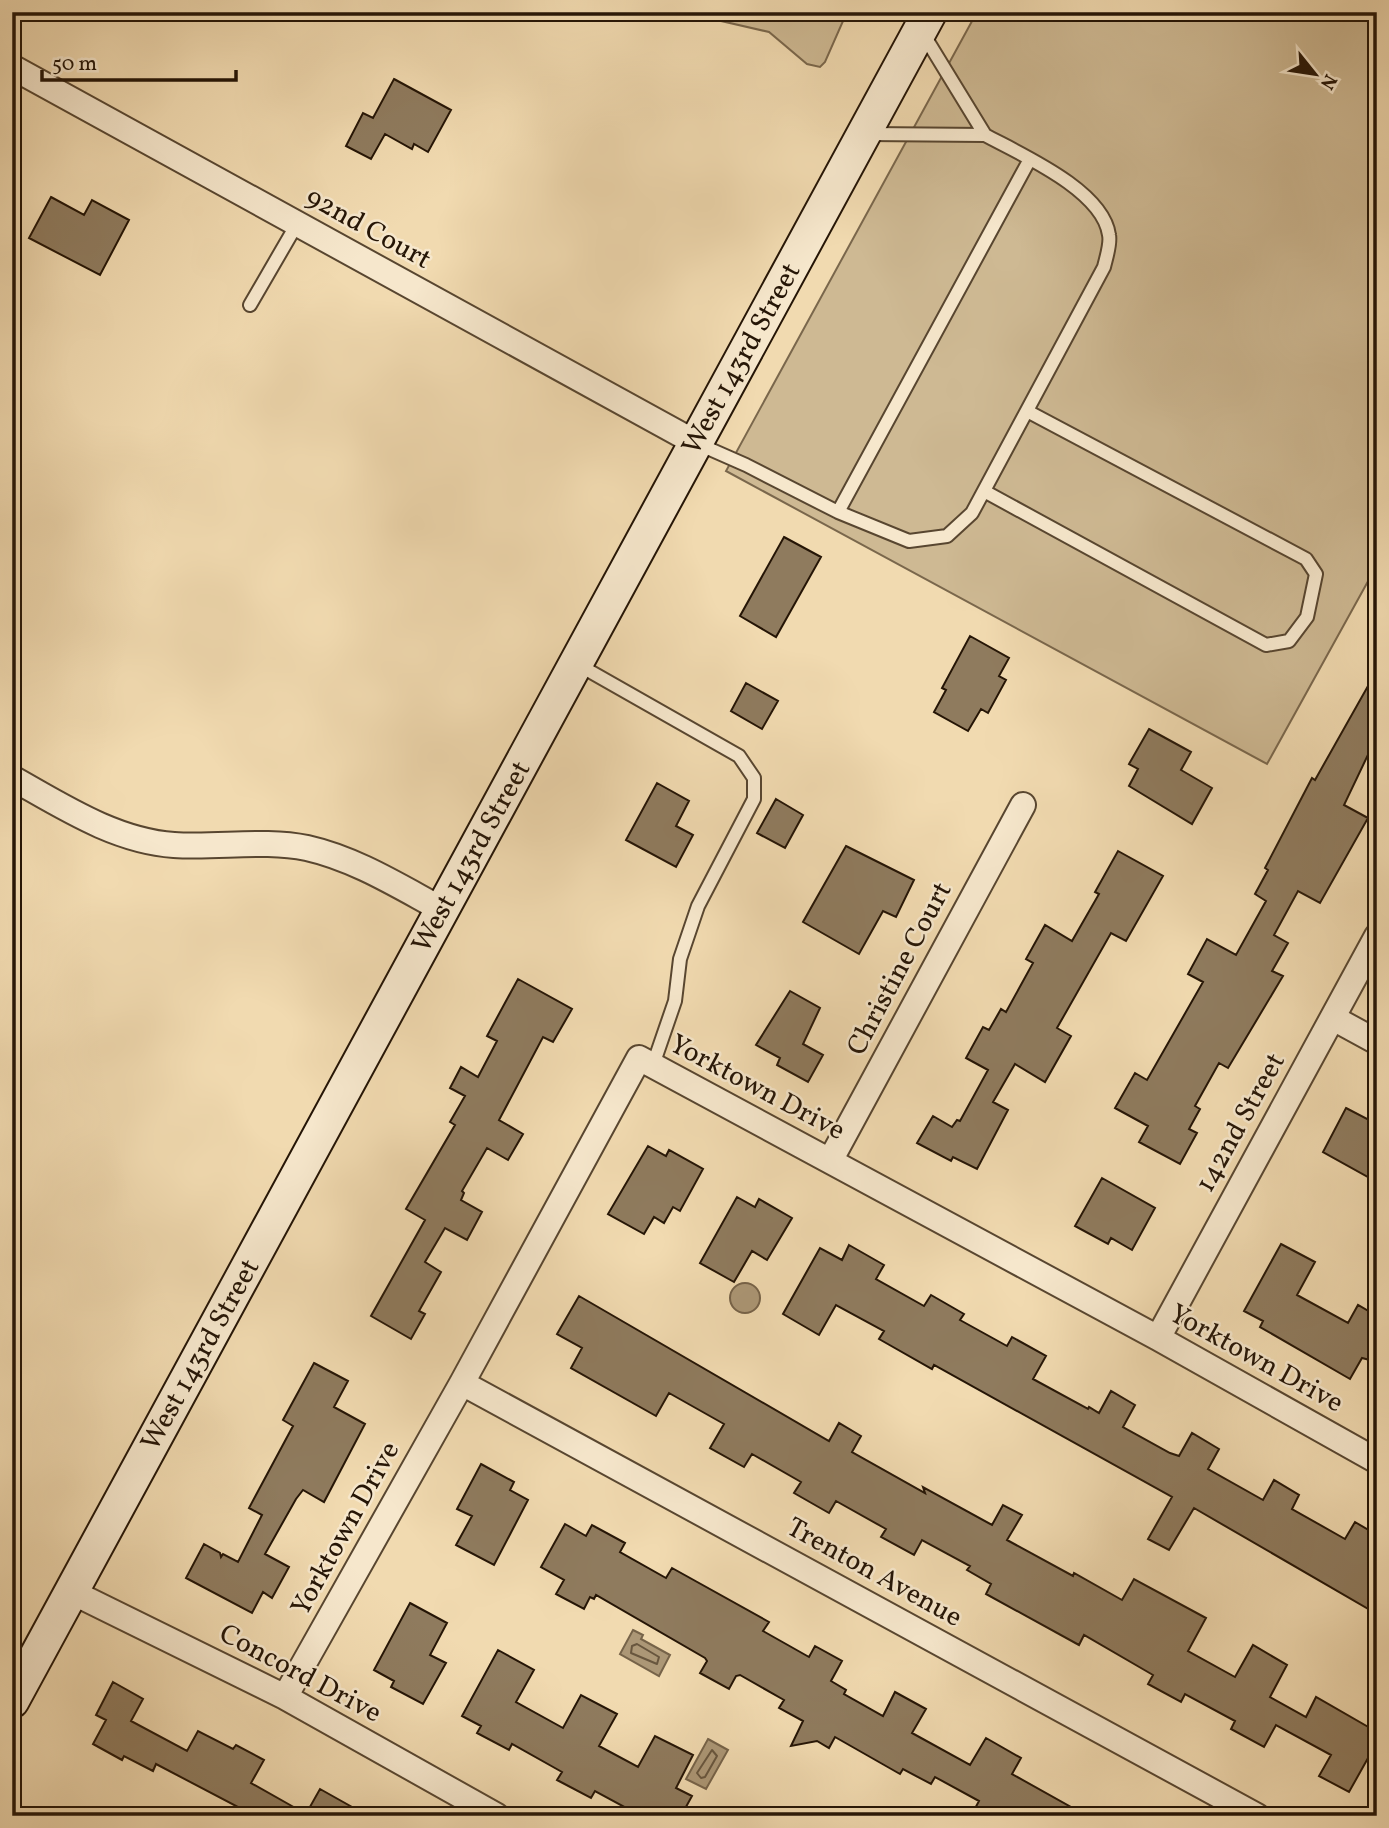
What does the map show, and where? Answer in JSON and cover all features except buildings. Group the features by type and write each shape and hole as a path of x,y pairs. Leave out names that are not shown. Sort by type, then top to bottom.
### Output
{"main road":[{"name":"West 143rd Street","path":"12,1701 578,664 925,21"}],"street":[{"name":"92nd Court","path":"12,67 696,443"},
{"path":"12,778 80,816 114,831 173,845 306,848 369,870 443,910"},
{"name":"Christine Court","path":"830,1161 1023,805"},
{"name":"142nd Street","path":"1158,1338 1377,936"},
{"path":"1333,1018 1377,1042"},
{"name":"Yorktown Drive","path":"285,1697 462,1383 639,1058 1158,1338 1377,1461"},
{"name":"Trenton Avenue","path":"462,1383 1257,1816"},
{"name":"Concord Drive","path":"72,1592 285,1697 497,1816"}],"lane":[{"path":"925,21 985,135"},
{"path":"696,443 838,512 909,541 947,536 972,513 984,491 1104,267 1110,235 1101,214 1072,184 985,135 864,134"},
{"path":"838,512 1030,159"},
{"path":"250,304 297,224"},
{"path":"984,491 1266,645 1289,641 1307,617 1316,574 1306,559 1027,411"},
{"path":"578,664 739,756 754,778 754,799 698,906 680,958 675,1001 653,1065"}],"shaded area":[{"path":"682,12 847,12 825,62 820,67 807,64 769,32"},
{"path":"977,12 1377,12 1377,565 1267,764 726,471"}],"water":[{"path":"745,1283 756,1287 760,1298 756,1309 745,1313 734,1309 730,1298 734,1287"},
{"path":"633,1630 643,1635 641,1639 670,1655 659,1676 620,1654"},
{"path":"708,1739 728,1750 706,1789 686,1779"}]}
